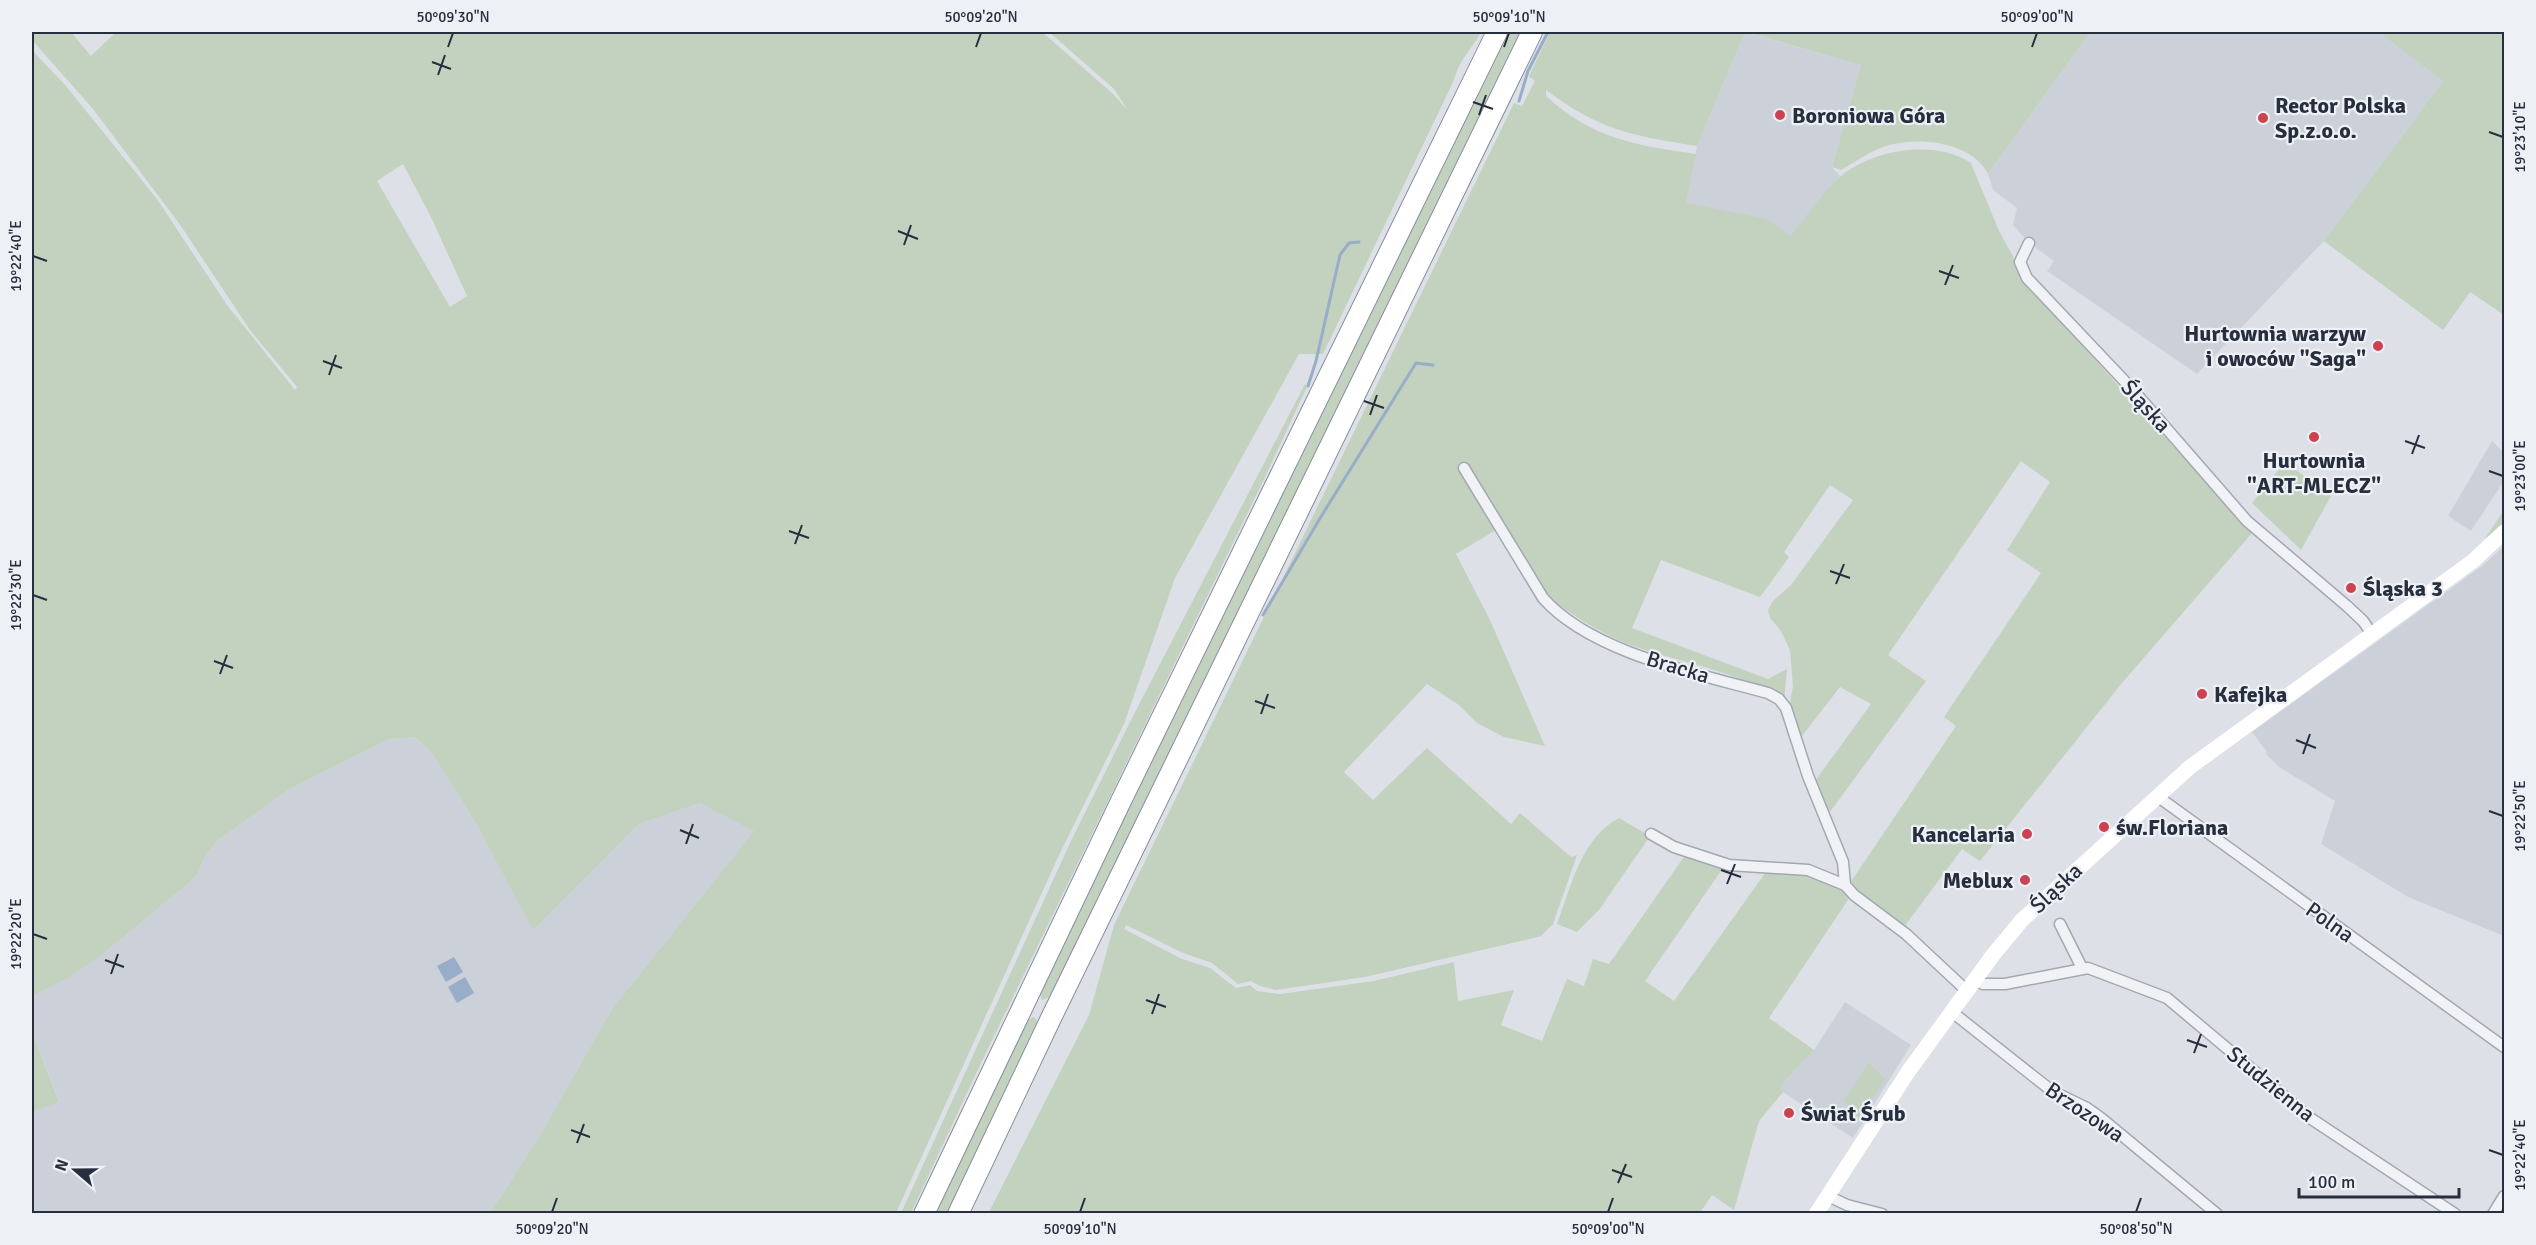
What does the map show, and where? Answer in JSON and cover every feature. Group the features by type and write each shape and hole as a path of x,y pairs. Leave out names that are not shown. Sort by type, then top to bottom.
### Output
{"highway":[{"path":"924,1214 1109,824 1497,32"},
{"path":"958,1214 1052,1016 1532,32"}],"main road":[{"name":"Śląska","path":"1816,1214 1908,1072 1971,985 2022,920 2190,767 2473,561 2505,532"}],"street":[{"name":"Śląska","path":"2030,243 2020,262 2027,278 2133,390 2247,521 2347,606 2363,621 2372,634"},
{"name":"Bracka","path":"1464,468 1543,598 1569,621 1627,651 1768,693 1779,699 1786,708 1808,776 1843,862 1845,885"},
{"name":"Polna","path":"2157,796 2505,1047"},
{"path":"1651,834 1674,847 1729,865 1808,870 1845,885 1862,902 1971,985"},
{"path":"2060,924 2082,968"},
{"name":"Studzienna","path":"1971,985 2005,984 2088,968 2167,998 2310,1118 2455,1214"},
{"name":"Brzozowa","path":"1952,1012 2052,1091 2087,1108 2101,1118 2217,1214"},
{"path":"1828,1196 1847,1205 1882,1214"},
{"path":"2493,1214 2505,1196"}],"shaded area":[{"path":"1745,32 1861,65 1832,167 1840,176 1790,236 1686,203 1697,146"},
{"path":"2090,32 2380,32 2443,81 2324,241 2197,374 2047,271 2054,261 2029,243 2013,225 2017,208 1993,190 1988,174"},
{"path":"2492,441 2504,453 2504,481 2471,531 2448,516"},
{"path":"2504,546 2504,936 2408,897 2321,844 2335,801 2279,767 2266,754 2267,752 2252,732 2482,566"},
{"path":"415,737 432,753 477,825 533,929 639,824 700,803 755,830 612,1009 537,1140 490,1213 32,1213 32,1111 59,1101 32,1032 32,996 72,976 103,954 191,881 197,875 205,856 217,841 291,788 389,739"},
{"path":"1845,1002 1911,1045 1853,1138 1783,1092 1780,1086 1814,1050"}],"green space":[{"path":"32,32 71,32 91,56 116,32 1042,32 1111,92 1127,109 1114,89 1049,32 1481,32 1459,67 1323,354 1299,354 1175,578 1124,724 1060,853 896,1213 490,1213 537,1140 612,1009 754,831 700,803 639,824 533,930 477,825 432,753 415,737 389,739 291,788 217,841 205,856 197,875 191,881 103,954 72,976 32,996 32,50 66,86 157,199 227,305 295,390 297,387 250,330 181,226 93,109 32,40","holes":["403,164 431,217 467,296 450,307 377,181"]},
{"path":"1505,32 1524,32 1055,995 1042,1000 1038,989"},
{"path":"1550,32 1745,32 1697,146 1654,139 1617,129 1583,114 1546,90 1546,96 1581,122 1616,138 1696,154 1686,203 1767,219 1790,236 1841,176 1870,159 1905,150 1923,149 1940,151 1971,163 2021,278 2252,533 2122,683 1980,861 1962,849 1904,927 1865,900 1850,883 1956,726 1944,717 2041,573 2007,550 2050,482 2021,461 1888,655 1926,681 1827,816 1815,781 1871,704 1840,687 1799,740 1789,708 1793,686 1790,650 1781,631 1770,618 1768,610 1773,601 1791,585 1853,500 1830,485 1784,552 1789,557 1760,597 1661,560 1632,628 1768,679 1787,669 1784,701 1766,690 1728,674 1647,651 1618,640 1555,603 1551,597 1541,601 1496,530 1456,554 1490,620 1545,746 1504,737 1477,723 1459,705 1427,684 1344,772 1373,800 1427,748 1511,824 1520,813 1571,857 1577,855 1553,924 1541,936 1521,941 1365,977 1276,990 1251,981 1238,984 1212,963 1183,953 1126,925 1124,929 1182,959 1210,968 1236,988 1250,985 1257,991 1280,994 1374,981 1454,962 1458,1001 1514,990 1501,1025 1542,1041 1567,979 1584,986 1593,959 1609,964 1686,854 1725,865 1645,981 1674,1001 1768,869 1812,875 1833,883 1850,897 1769,1018 1814,1050 1780,1086 1783,1092 1759,1121 1734,1210 1712,1195 1699,1214 988,1214 1089,1015 1114,925 1514,103 1522,106 1535,81 1529,76"},
{"path":"1746,32 2090,32 1988,174 1970,155 1957,148 1929,142 1886,146 1841,170 1832,167 1861,65"},
{"path":"2379,32 2504,32 2504,315 2470,292 2443,330 2324,241 2443,81"},
{"path":"1305,384 1307,387 1265,477 982,1061 911,1213 901,1213 1070,843"},
{"path":"2285,462 2331,496 2301,550 2252,503"},
{"path":"2504,510 2504,523 2491,537 2486,537"},
{"path":"1619,818 1650,836 1599,910 1577,932 1557,924 1586,851 1606,827"},
{"path":"1034,1017 1037,1021 1037,1031 951,1213 932,1214 1023,1022"},
{"path":"32,1032 59,1102 32,1111"},
{"path":"1869,1063 1885,1079 1859,1120 1844,1100"}],"water":[{"path":"454,957 463,972 446,982 437,966"},
{"path":"465,977 474,993 457,1003 448,987"}],"waterway":[{"path":"1519,101 1528,71 1548,32"},
{"path":"1308,386 1316,361 1340,255 1349,243 1359,242"},
{"path":"1263,615 1416,363 1433,365"}],"place":[{"name":"Boroniowa Góra","path":"1780,115"},
{"name":"Rector Polska Sp.z.o.o.","path":"2263,118"},
{"name":"Hurtownia warzyw i owoców \"Saga\"","path":"2378,346"},
{"name":"Hurtownia \"ART-MLECZ\"","path":"2314,437"},
{"name":"Śląska 3","path":"2351,588"},
{"name":"Kafejka","path":"2202,694"},
{"name":"św.Floriana","path":"2104,827"},
{"name":"Kancelaria","path":"2027,834"},
{"name":"Meblux","path":"2025,880"},
{"name":"Świat Śrub","path":"1789,1113"}]}
